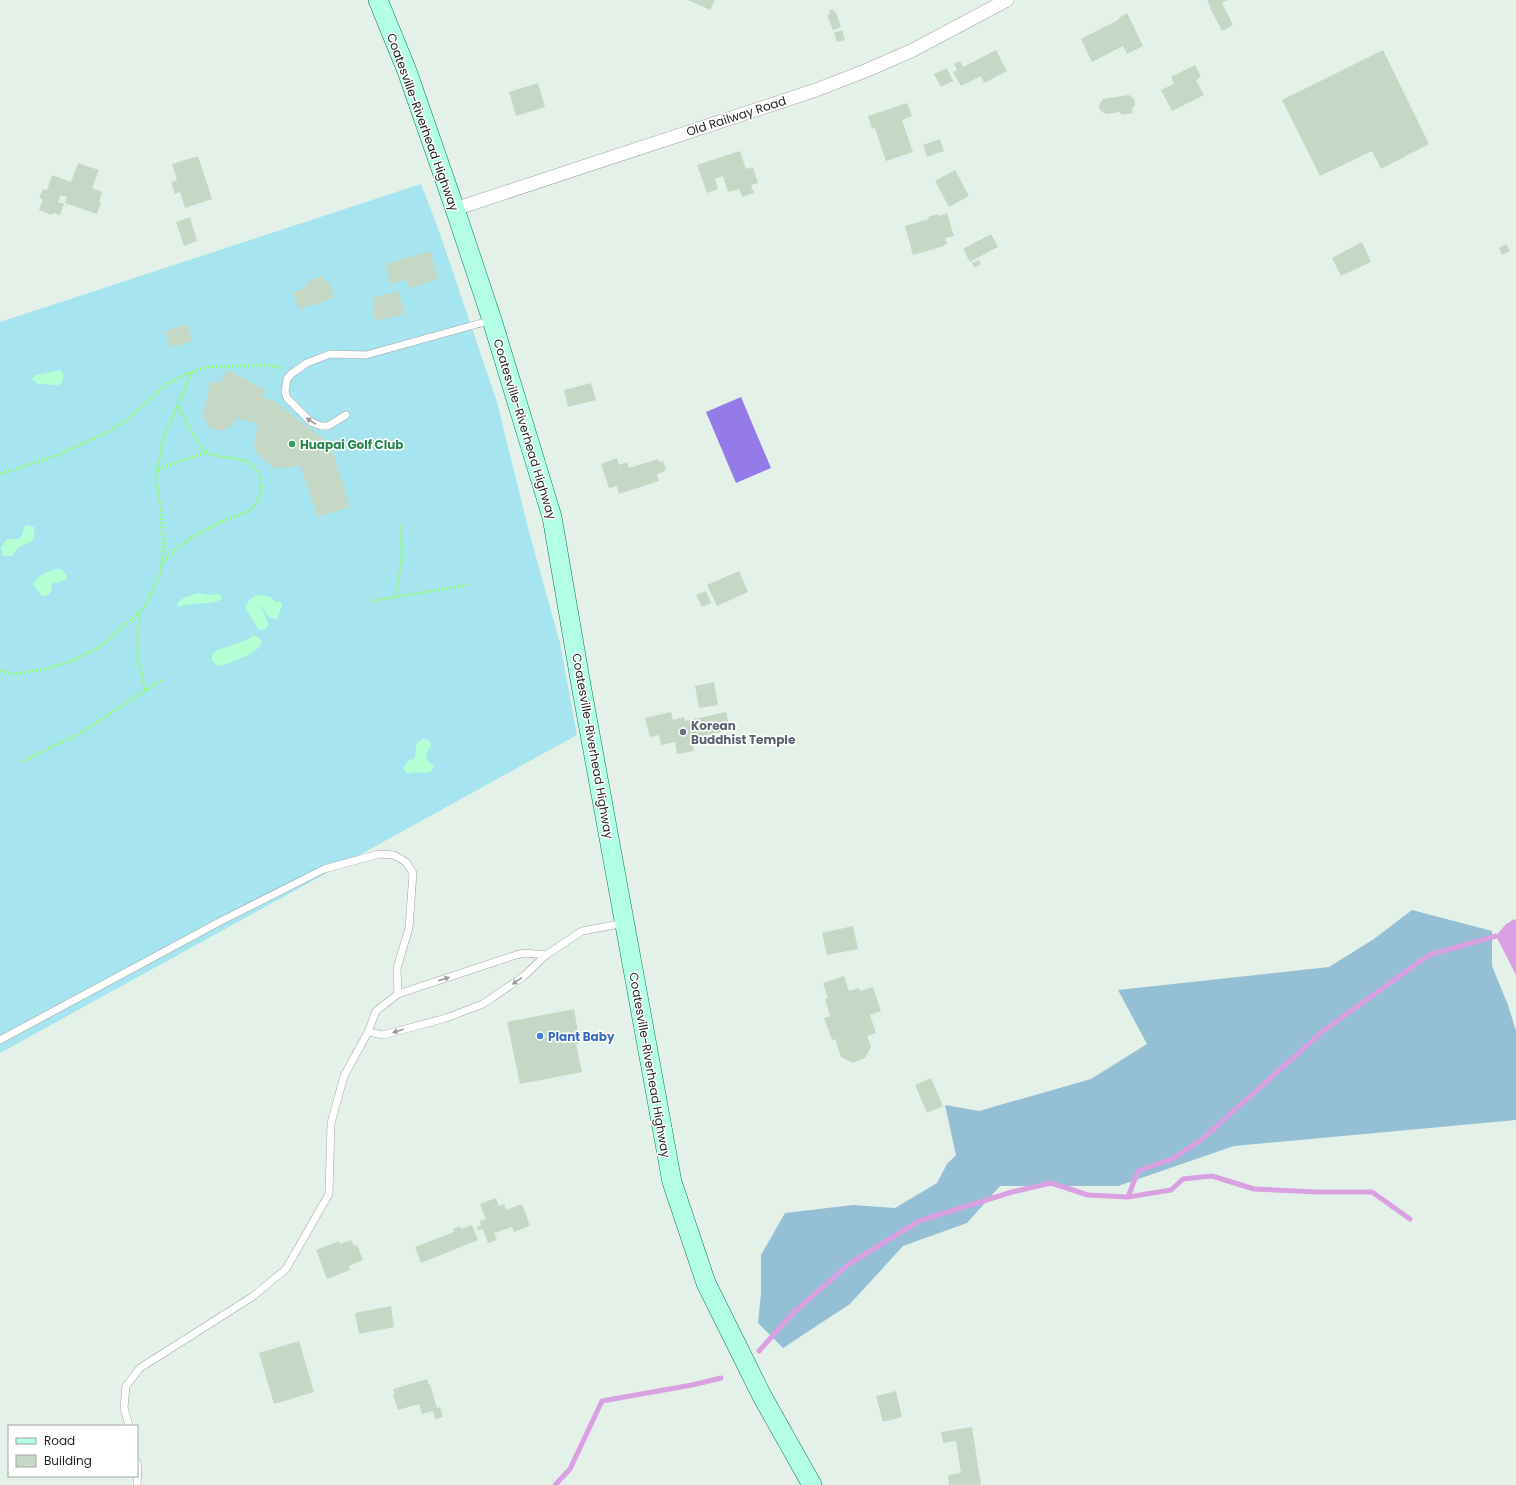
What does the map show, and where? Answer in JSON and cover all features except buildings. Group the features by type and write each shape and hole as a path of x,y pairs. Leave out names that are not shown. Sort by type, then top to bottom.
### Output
{"main road":[{"name":"Coatesville-Riverhead Highway","path":"378,0 407,71 455,209 492,320 552,517 672,1182 706,1283 762,1396 812,1485"}],"street":[{"name":"Old Railway Road","path":"455,209 816,90 866,71 913,50 1007,0"}],"lane":[{"path":"346,415 328,426 321,426 311,422 287,398 285,392 287,379 307,363 330,354 366,355 492,320"},
{"path":"0,1040 221,921 324,869 379,854 394,855 406,862 413,873 409,928 397,968 398,994"},
{"path":"368,1032 383,1036 446,1018 482,1004 524,976 546,955 582,931 625,923"},
{"path":"128,1425 124,1408 126,1386 140,1368 252,1297 286,1270 329,1194 331,1123 344,1076 368,1032 376,1011 398,994 516,955 525,953 546,955"}],"path":[{"path":"0,474 58,455 106,433 127,420 167,384 206,367 268,365 294,372"},
{"path":"0,672 14,674 44,669 73,661 102,645 145,607 160,574 164,549 156,479 165,434 192,372"},
{"path":"177,405 200,445 207,452"},
{"path":"158,469 207,452 232,457 250,463 257,470 262,486 260,498 252,508 211,527 189,540 171,552 162,563"},
{"path":"396,597 402,556 400,524"},
{"path":"371,601 468,585"},
{"path":"139,613 138,659 145,690"},
{"path":"22,762 80,733 164,679"}],"shaded area":[{"path":"421,184 439,231 497,402 528,528 560,643 577,735 0,1053 0,322"},
{"path":"741,397 771,468 736,483 706,412"},
{"path":"1412,910 1492,931 1492,966 1508,1005 1516,1031 1516,1120 1234,1146 1118,1186 1000,1186 967,1223 903,1246 850,1304 783,1348 758,1323 761,1294 761,1255 785,1213 853,1205 895,1208 937,1183 947,1164 956,1155 945,1105 979,1111 1091,1079 1147,1044 1118,990 1329,967 1374,939"},
{"path":"1514,919 1516,920 1516,975 1496,936 1505,925"}],"sand":[{"path":"60,370 63,373 63,381 59,385 38,384 32,379 36,375"},
{"path":"29,525 34,527 33,540 18,548 12,556 3,556 1,548 7,539 20,539 25,526"},
{"path":"60,569 67,576 66,580 51,584 52,590 48,595 44,596 40,594 33,584 35,581 45,573"},
{"path":"198,593 210,595 219,594 221,595 222,599 214,602 190,604 177,607 177,603 184,598"},
{"path":"258,595 271,597 276,602 280,601 282,605 277,619 274,619 269,617 260,605 269,624 266,629 262,630 258,629 245,607 250,599"},
{"path":"252,636 256,636 261,640 261,645 255,651 222,666 217,665 212,661 212,656 215,651 249,639"},
{"path":"423,739 428,740 430,743 431,746 426,757 434,766 431,772 408,774 403,769 408,761 415,758 417,744"}],"waterway":[{"path":"1128,1197 1138,1171 1172,1159 1201,1140 1323,1031 1429,955 1496,936"},
{"path":"759,1351 793,1313 849,1264 919,1221 1012,1192 1051,1183 1088,1195 1128,1197 1171,1190 1183,1179 1212,1176 1254,1189 1317,1192 1372,1192 1410,1219"},
{"path":"555,1485 570,1469 602,1401 692,1385 721,1378"}],"place":[{"name":"Huapai Golf Club","path":"292,444"},
{"name":"Korean Buddhist Temple","path":"683,732"},
{"name":"Plant Baby","path":"540,1036"}]}
